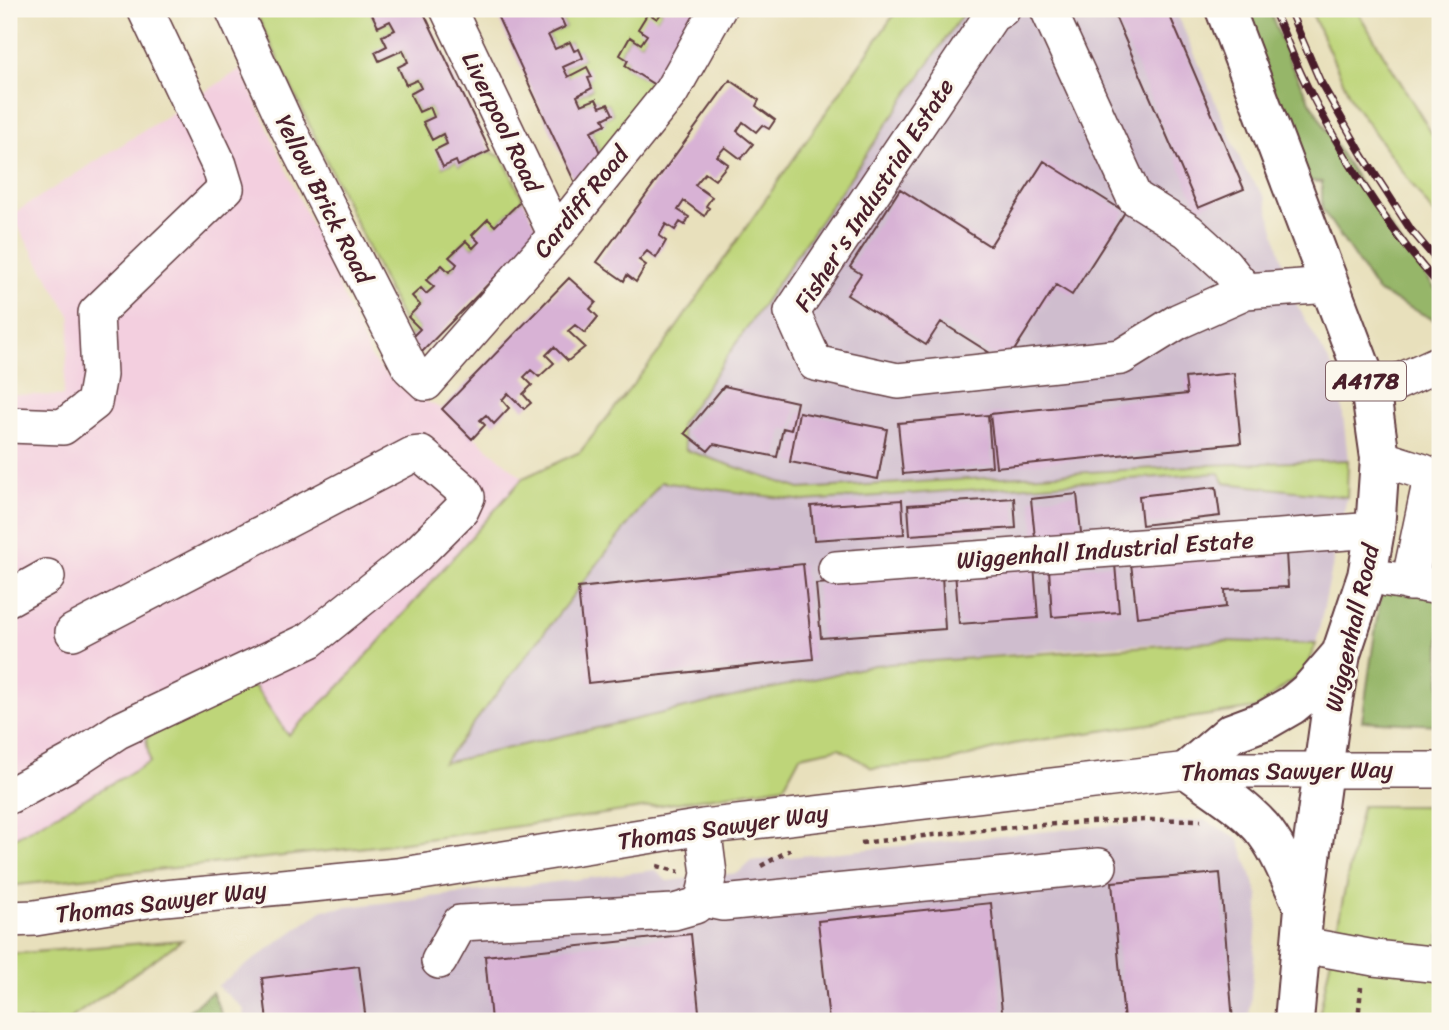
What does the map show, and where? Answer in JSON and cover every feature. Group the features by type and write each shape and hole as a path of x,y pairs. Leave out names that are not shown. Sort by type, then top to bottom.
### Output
{"main road":[{"name":"Wiggenhall Road","path":"1225,9 1371,394 1380,458 1375,530 1367,576 1341,654 1323,771 1294,1021"},
{"path":"1304,927 1273,844 1236,803 1188,770 1231,733 1266,720 1292,705 1310,690 1341,654"}],"street":[{"path":"9,425 63,427 94,403 99,375 96,313 226,188 219,165 145,9"},
{"name":"Yellow Brick Road","path":"233,9 286,124 410,368 426,383"},
{"name":"Liverpool Road","path":"448,9 556,235"},
{"name":"Cardiff Road","path":"426,383 556,235 671,92 718,9"},
{"name":"Fisher's Industrial Estate","path":"1002,9 992,15 792,313 816,363 898,381 1121,357 1179,321 1246,291 1330,285"},
{"path":"1048,9 1134,197 1188,231 1224,264 1246,291"},
{"path":"1371,394 1440,363"},
{"path":"9,796 71,762 118,731 310,640 416,555 461,510 467,497 463,490 421,454 412,455 73,632"},
{"path":"1367,576 1425,585 1428,480 1424,472 1380,458"},
{"name":"Wiggenhall Industrial Estate","path":"836,569 1375,530"},
{"path":"9,598 47,577"},
{"name":"Thomas Sawyer Way","path":"9,919 35,918 154,899 397,876 703,827 1188,770 1440,770"},
{"path":"439,961 460,923 674,912 695,906 703,899 709,874 703,827"},
{"path":"703,899 723,903 763,900 1099,866"},
{"path":"1304,927 1374,958 1440,965"}],"shaded area":[{"path":"966,9 1175,9 1245,170 1265,197 1292,296 1339,379 1348,460 1208,465 800,489 686,450 680,425"},
{"path":"241,69 372,360 402,389 442,409 523,478 340,686 288,736 255,687 150,762 9,841 9,394 63,396 71,317 11,215"},
{"path":"1220,473 1225,483 1347,497 1316,644 1224,641 1103,646 875,665 442,764 661,482 804,501"},
{"path":"1205,820 1238,838 1259,897 1249,1021 245,1021 243,1008 217,986 323,910 655,870 667,881 738,873 751,861 1089,827"}],"green space":[{"path":"254,9 372,9 370,10 378,27 390,21 395,30 382,36 387,46 375,53 379,61 403,50 408,62 398,68 406,85 417,80 421,88 410,94 419,112 430,107 434,117 423,122 431,139 443,134 447,144 443,167 456,161 459,166 490,151 503,158 523,199 473,248 465,241 450,256 457,264 449,272 442,265 427,279 434,287 426,294 421,288 413,296 420,305 408,317 420,329 411,338"},
{"path":"557,9 663,11 641,44 630,37 620,54 628,60 625,66 655,85 602,158 591,131 605,123 603,119 613,114 608,104 600,107 596,99 581,105 577,96 592,89 588,78 591,77 568,77 563,67 583,58 579,50 574,51 570,42 555,49 548,35 565,27"},
{"path":"898,9 966,9 680,425 686,450 800,489 1208,465 1348,460 1347,497 1225,483 1219,473 804,501 661,482 443,763 875,665 1224,641 1316,644 1305,670 1257,708 1013,744 944,763 872,768 839,748 800,756 784,786 376,846 9,886 9,841 150,762 146,739 164,717 239,686 255,687 288,735 340,686 523,478 580,452 665,344"},
{"path":"1242,9 1269,9 1293,69 1343,157 1440,295 1436,321 1377,291 1322,209 1322,182 1309,181"},
{"path":"1310,9 1356,9 1440,147 1440,223 1353,103"},
{"path":"1381,591 1440,597 1440,725 1362,721"},
{"path":"1362,806 1440,806 1440,1021 1318,1021"},
{"path":"182,940 67,1021 9,1021 9,954"},
{"path":"212,992 225,1021 176,1021"}],"building":[{"path":"422,9 490,151 458,166 456,161 443,167 435,150 447,144 443,134 432,140 423,122 434,117 430,107 419,112 410,94 421,88 417,80 406,85 398,67 408,62 403,50 379,61 375,52 387,46 382,36 395,30 390,21 378,27 370,10"},
{"path":"494,9 536,9 539,16 557,9 565,27 548,35 555,49 570,42 574,51 579,49 583,58 563,67 568,77 587,67 592,77 588,78 592,88 577,96 581,105 596,99 600,107 608,104 613,114 603,119 606,124 591,131 602,158 581,183 574,181"},
{"path":"660,9 703,9 655,85 625,66 628,60 620,55 630,37 641,44 647,35 638,29 648,13 657,19 663,11"},
{"path":"1112,9 1167,9 1244,189 1198,208"},
{"path":"730,80 759,100 756,106 775,120 769,129 762,125 756,132 743,122 737,131 753,144 741,159 725,147 717,156 728,164 715,180 705,173 695,185 712,197 704,216 684,201 678,210 689,217 685,225 680,222 675,230 666,224 659,236 666,241 656,258 647,251 639,260 646,265 636,282 627,275 624,281 597,262"},
{"path":"1044,161 1125,212 1072,295 1056,285 1006,363 941,322 926,345 847,295 861,274 850,267 900,189 990,246"},
{"path":"523,199 539,232 419,355 411,338 420,329 408,317 420,305 412,296 421,288 426,294 434,287 426,280 442,265 449,272 455,267 457,264 449,257 466,241 473,248 479,242 472,235 488,219 495,226"},
{"path":"569,278 596,302 590,309 598,317 585,333 575,325 568,331 585,347 568,361 554,347 546,355 554,363 539,377 531,370 524,377 532,385 523,394 531,403 524,409 508,393 502,400 509,408 494,424 486,415 480,420 485,425 472,439 442,409"},
{"path":"1234,373 1241,443 996,467 990,414 1187,394 1185,378"},
{"path":"724,386 797,402 791,430 783,428 777,457 714,444 708,451 685,433"},
{"path":"799,412 887,429 878,479 790,462"},
{"path":"988,415 992,466 903,474 898,423"},
{"path":"1216,487 1220,516 1142,525 1139,496"},
{"path":"1077,494 1082,542 1036,547 1031,499"},
{"path":"1014,498 1016,528 910,535 908,505"},
{"path":"902,500 904,534 814,540 811,506"},
{"path":"1286,552 1288,587 1225,590 1226,607 1137,617 1131,563"},
{"path":"803,564 813,659 588,683 578,588"},
{"path":"1115,564 1119,612 1052,617 1049,569"},
{"path":"1034,565 1038,618 959,624 955,571"},
{"path":"942,575 945,629 821,638 816,584"},
{"path":"1220,873 1233,1021 1124,1021 1112,882"},
{"path":"991,903 1003,1021 829,1021 818,921"},
{"path":"691,934 700,1021 491,1021 485,956"},
{"path":"359,966 366,1021 267,1021 262,978"}],"railway":[{"path":"1273,9 1303,78 1351,166 1402,241 1440,286"},
{"path":"1289,9 1320,81 1363,156 1411,230 1440,264"}]}
